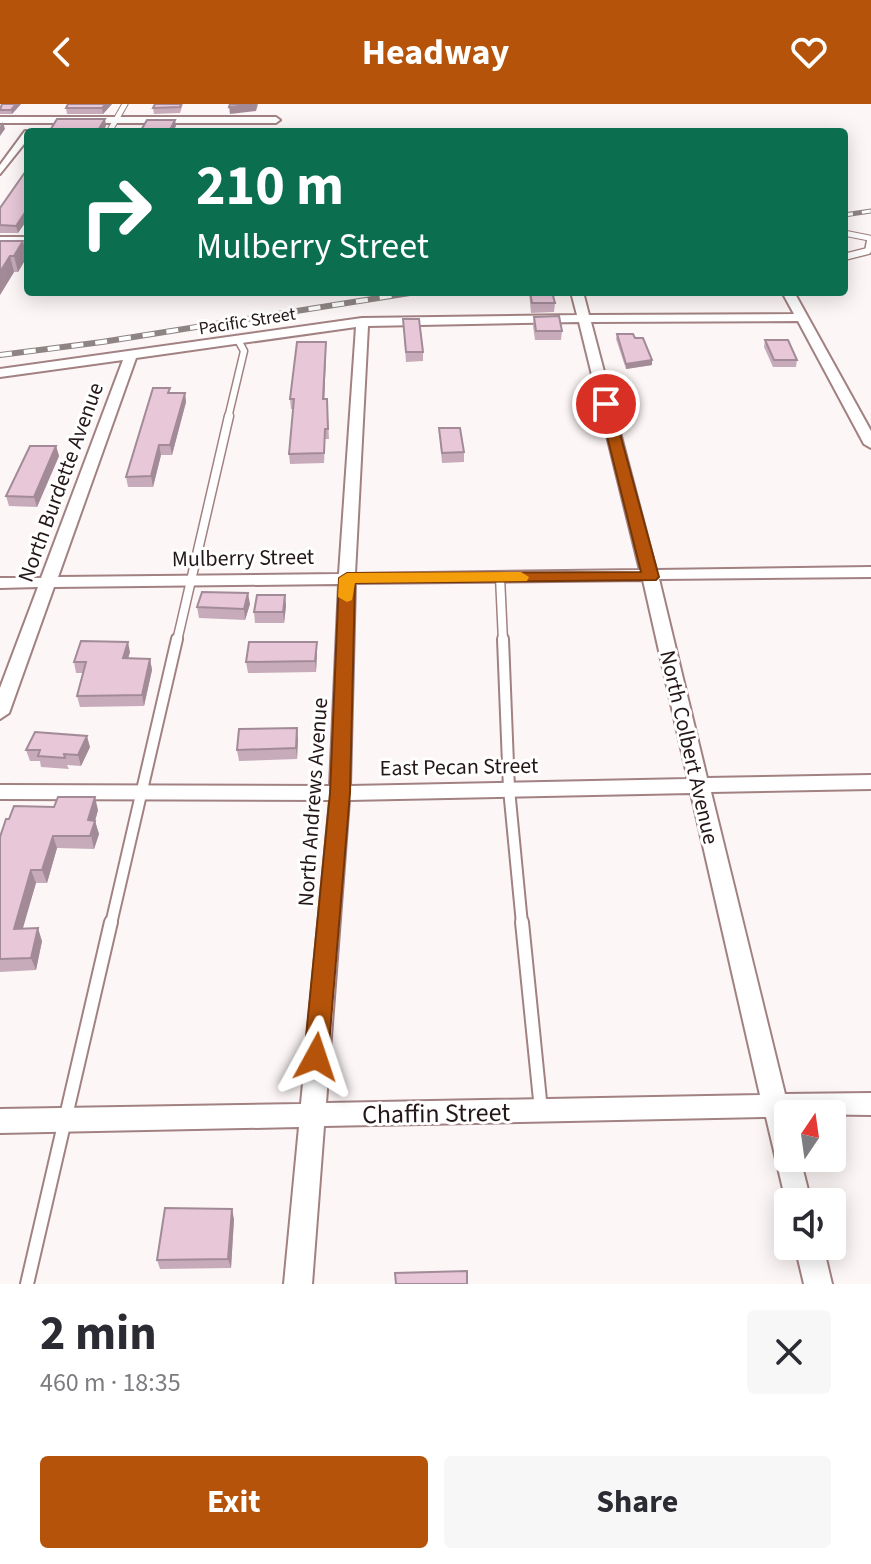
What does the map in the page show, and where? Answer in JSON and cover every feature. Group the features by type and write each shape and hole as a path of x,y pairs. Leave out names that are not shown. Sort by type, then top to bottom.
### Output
{"street":[{"path":"31,128 40,116"},
{"path":"0,120 40,116 116,120 203,116 276,120"},
{"path":"198,128 203,116"},
{"path":"0,171 24,138"},
{"path":"0,241 24,241"},
{"name":"North Colbert Avenue","path":"578,296 650,577 774,1105"},
{"path":"790,296 871,444"},
{"name":"Pacific Street","path":"0,373 362,322 413,318 802,317"},
{"name":"North Andrews Avenue","path":"298,1284 340,793 347,578 362,322"},
{"name":"North Burdette Avenue","path":"0,713 130,357"},
{"name":"Mulberry Street","path":"0,583 871,572"},
{"name":"East Pecan Street","path":"0,792 340,793 871,782"},
{"name":"Chaffin Street","path":"846,1104 871,1104"},
{"name":"Chaffin Street","path":"0,1121 774,1105"},
{"path":"812,1260 818,1284"}],"lane":[{"path":"111,128 125,104"},
{"path":"848,234 869,238 871,245 868,251 848,256"},
{"path":"27,1284 244,351 238,340"},
{"path":"500,577 509,789 541,1110"}],"building":[{"path":"2,104 16,104 11,110 0,110"},
{"path":"68,104 106,104 102,108 66,108"},
{"path":"155,104 181,104 180,107 153,108"},
{"path":"57,119 105,119 99,128 51,128"},
{"path":"147,120 175,120 171,128 142,128"},
{"path":"24,174 24,214 16,226 0,225 0,208"},
{"path":"0,241 23,241 0,272"},
{"path":"531,296 553,296 555,303 532,303"},
{"path":"559,316 562,331 536,331 534,317"},
{"path":"403,319 419,319 423,352 406,352"},
{"path":"617,334 633,334 635,338 643,338 652,360 626,364"},
{"path":"765,340 788,340 797,360 774,360"},
{"path":"297,342 326,342 323,399 327,399 328,429 325,429 324,453 289,454 294,399 290,399"},
{"path":"153,388 170,388 168,393 185,393 170,445 159,445 151,476 126,477"},
{"path":"439,428 460,428 464,452 442,453"},
{"path":"30,446 56,446 34,497 6,496"},
{"path":"202,592 248,593 244,609 197,607"},
{"path":"257,595 285,595 283,612 254,612"},
{"path":"81,641 128,642 123,658 150,659 142,695 77,696 86,662 74,662"},
{"path":"249,642 317,642 315,661 246,662"},
{"path":"297,728 296,748 237,750 239,729"},
{"path":"35,732 87,736 78,755 64,754 65,758 38,756 40,750 26,750"},
{"path":"58,797 95,797 88,820 95,821 90,836 53,836 42,870 31,870 14,929 38,928 31,958 0,959 0,837 6,819 9,819 14,806 54,807"},
{"path":"165,1208 232,1209 228,1259 157,1260"},
{"path":"467,1271 467,1284 396,1284 395,1273"}],"railway":[{"path":"848,214 871,211"},
{"path":"0,355 391,296"}],"slow traffic":[{"path":"347,597 347,578 521,577"}],"route":[{"path":"316,1057 340,793 347,578 650,577 606,404"}]}
